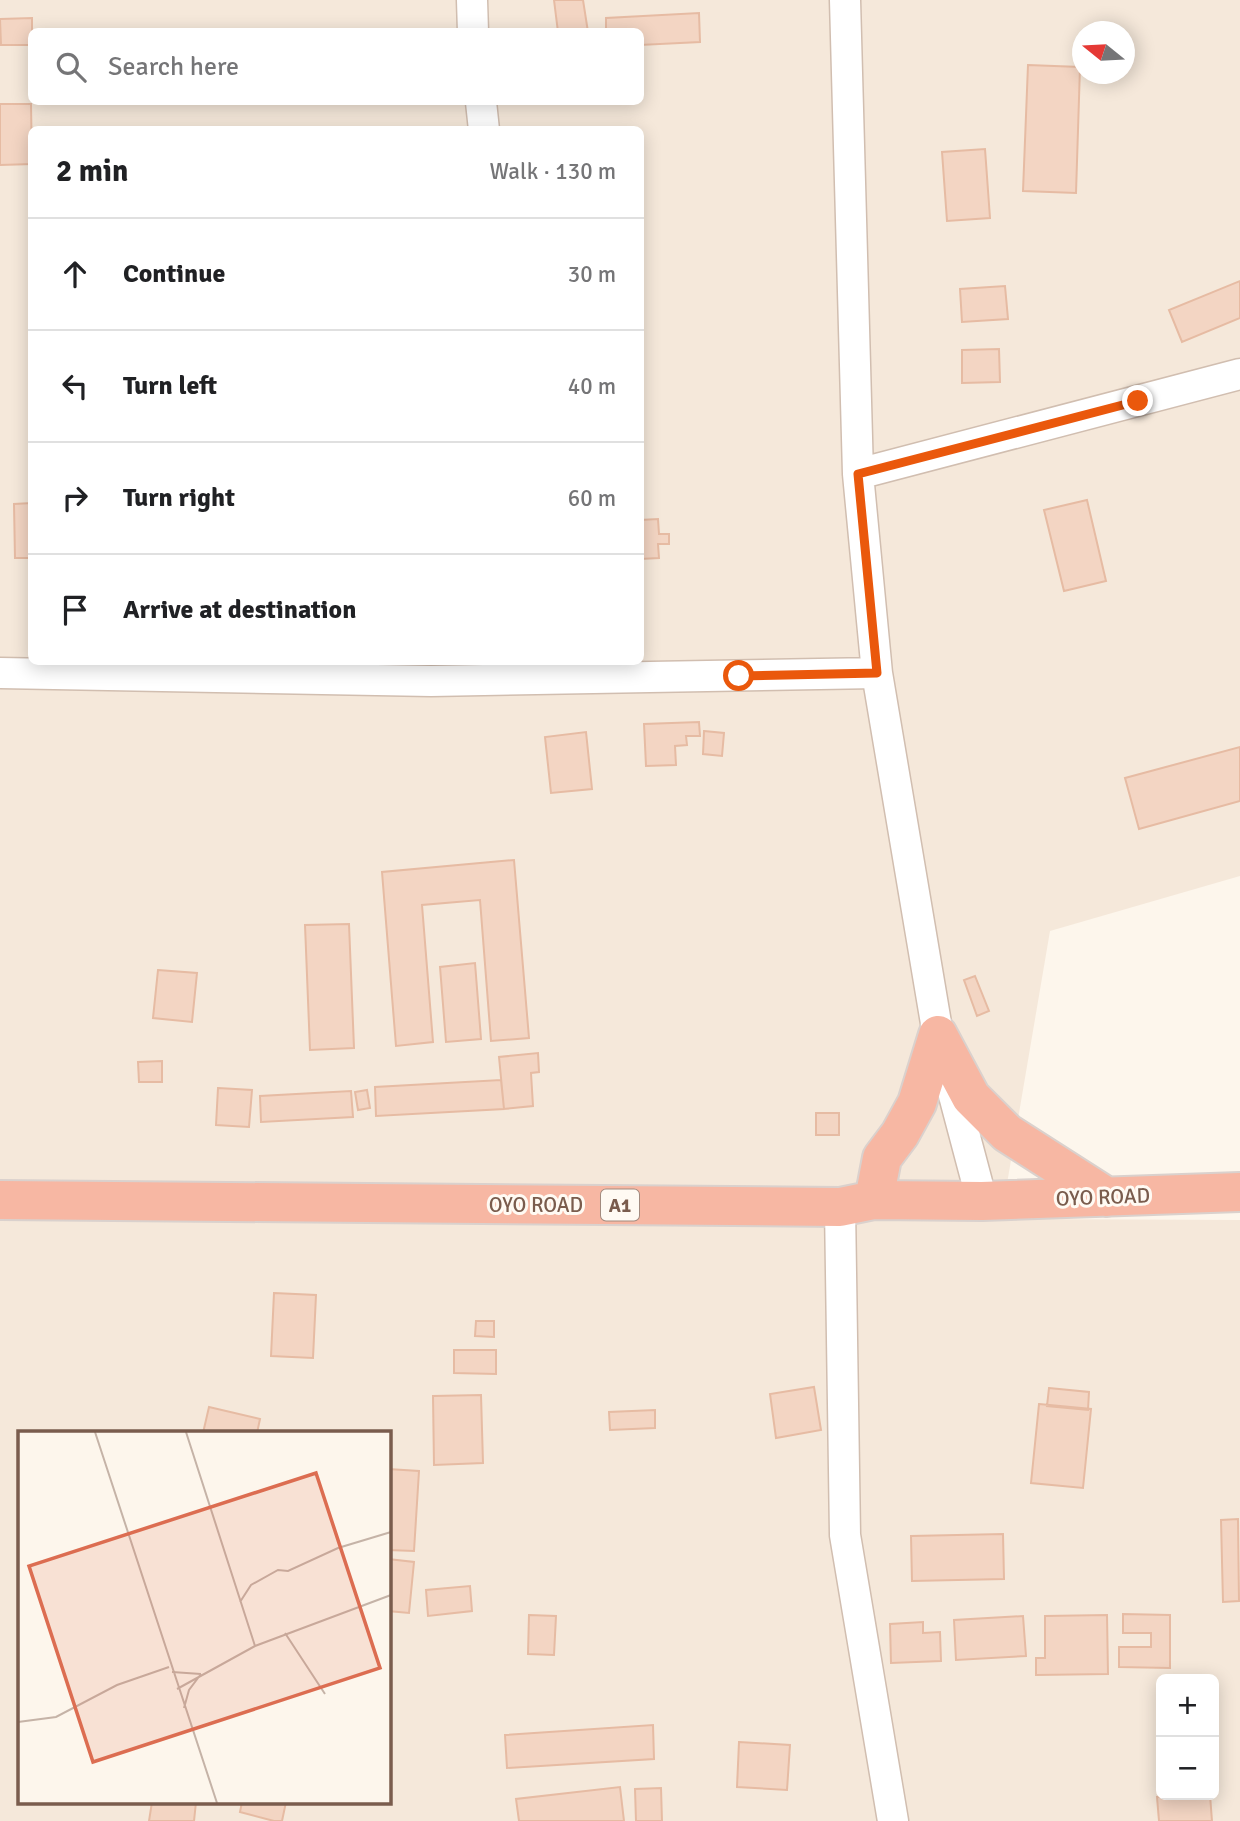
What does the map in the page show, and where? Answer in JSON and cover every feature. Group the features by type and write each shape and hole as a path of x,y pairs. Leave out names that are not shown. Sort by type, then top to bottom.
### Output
{"highway":[{"path":"937,1035 971,1097 1007,1133 1107,1197"},
{"path":"857,1203 917,1103 937,1035"},
{"name":"OYO ROAD","path":"0,1200 857,1203 1240,1192"}],"street":[{"path":"472,0 473,28"},
{"path":"845,0 858,474 877,673 937,1035 982,1201"},
{"path":"481,105 484,126"},
{"path":"858,474 1240,374"},
{"path":"0,673 431,681 594,670 877,673"},
{"path":"857,1203 845,1535 893,1821"}],"shaded area":[{"path":"0,0 1240,0 1240,876 1050,931 1001,1219 1240,1220 1240,1821 0,1821"}],"building":[{"path":"554,0 583,0 587,28 558,28"},
{"path":"699,13 700,42 644,45 644,28 606,28 606,18"},
{"path":"32,18 32,28 28,28 28,45 1,45 0,19"},
{"path":"1028,65 1072,67 1072,84 1079,84 1076,193 1023,191"},
{"path":"0,104 31,105 28,164 0,165"},
{"path":"985,149 990,218 947,221 942,152"},
{"path":"1240,281 1240,318 1182,342 1169,310"},
{"path":"1005,286 1008,319 962,322 960,289"},
{"path":"999,349 1000,382 962,383 962,350"},
{"path":"1087,500 1106,581 1064,591 1044,510"},
{"path":"28,503 28,558 15,558 14,504"},
{"path":"658,519 659,534 669,534 669,544 658,544 659,558 644,559 644,520"},
{"path":"699,722 700,736 686,736 687,745 675,746 676,765 646,766 644,724"},
{"path":"704,731 724,733 722,756 703,754"},
{"path":"586,732 592,789 551,793 545,737"},
{"path":"1240,747 1240,801 1139,829 1125,778"},
{"path":"514,860 529,1038 491,1041 480,900 422,905 433,1042 396,1046 382,872"},
{"path":"349,924 354,1048 310,1050 305,925"},
{"path":"475,963 481,1039 446,1042 440,967"},
{"path":"158,970 197,973 192,1022 153,1018"},
{"path":"975,976 989,1011 977,1016 964,980"},
{"path":"538,1053 539,1072 531,1073 533,1106 504,1109 499,1057"},
{"path":"162,1061 162,1082 139,1082 138,1062"},
{"path":"501,1080 504,1109 376,1116 375,1087"},
{"path":"218,1088 252,1090 249,1127 216,1125"},
{"path":"367,1090 370,1108 358,1110 355,1092"},
{"path":"351,1091 353,1117 261,1122 260,1096"},
{"path":"816,1113 839,1113 839,1135 816,1135"},
{"path":"274,1293 316,1295 313,1358 271,1356"},
{"path":"476,1321 494,1321 494,1337 475,1336"},
{"path":"454,1350 496,1350 496,1374 454,1373"},
{"path":"814,1387 821,1430 776,1438 770,1394"},
{"path":"1049,1388 1089,1392 1088,1410 1047,1406"},
{"path":"481,1395 483,1463 434,1465 433,1396"},
{"path":"1039,1404 1091,1409 1083,1488 1031,1483"},
{"path":"209,1407 260,1419 257,1431 203,1431"},
{"path":"655,1410 655,1428 610,1430 609,1412"},
{"path":"390,1469 419,1471 414,1551 390,1550"},
{"path":"1238,1519 1239,1601 1223,1602 1221,1520"},
{"path":"1003,1534 1004,1579 912,1581 911,1536"},
{"path":"390,1559 414,1562 409,1613 390,1611"},
{"path":"470,1586 472,1611 428,1616 426,1590"},
{"path":"1123,1614 1170,1615 1170,1668 1119,1667 1119,1647 1151,1647 1151,1633 1123,1633"},
{"path":"529,1615 556,1616 554,1655 528,1654"},
{"path":"1107,1615 1108,1674 1036,1675 1036,1658 1045,1658 1045,1616"},
{"path":"1023,1616 1026,1656 956,1660 954,1620"},
{"path":"923,1622 923,1633 940,1632 941,1661 891,1663 890,1624"},
{"path":"653,1725 654,1759 507,1768 505,1735"},
{"path":"739,1742 790,1745 787,1790 737,1787"},
{"path":"620,1787 624,1821 519,1821 516,1799"},
{"path":"661,1788 662,1821 636,1821 635,1789"},
{"path":"1157,1800 1210,1800 1212,1821 1159,1821"},
{"path":"152,1804 196,1804 194,1821 149,1821"},
{"path":"242,1804 286,1804 282,1821 240,1812"}],"route":[{"path":"739,676 877,673 858,474 1138,401"}]}
